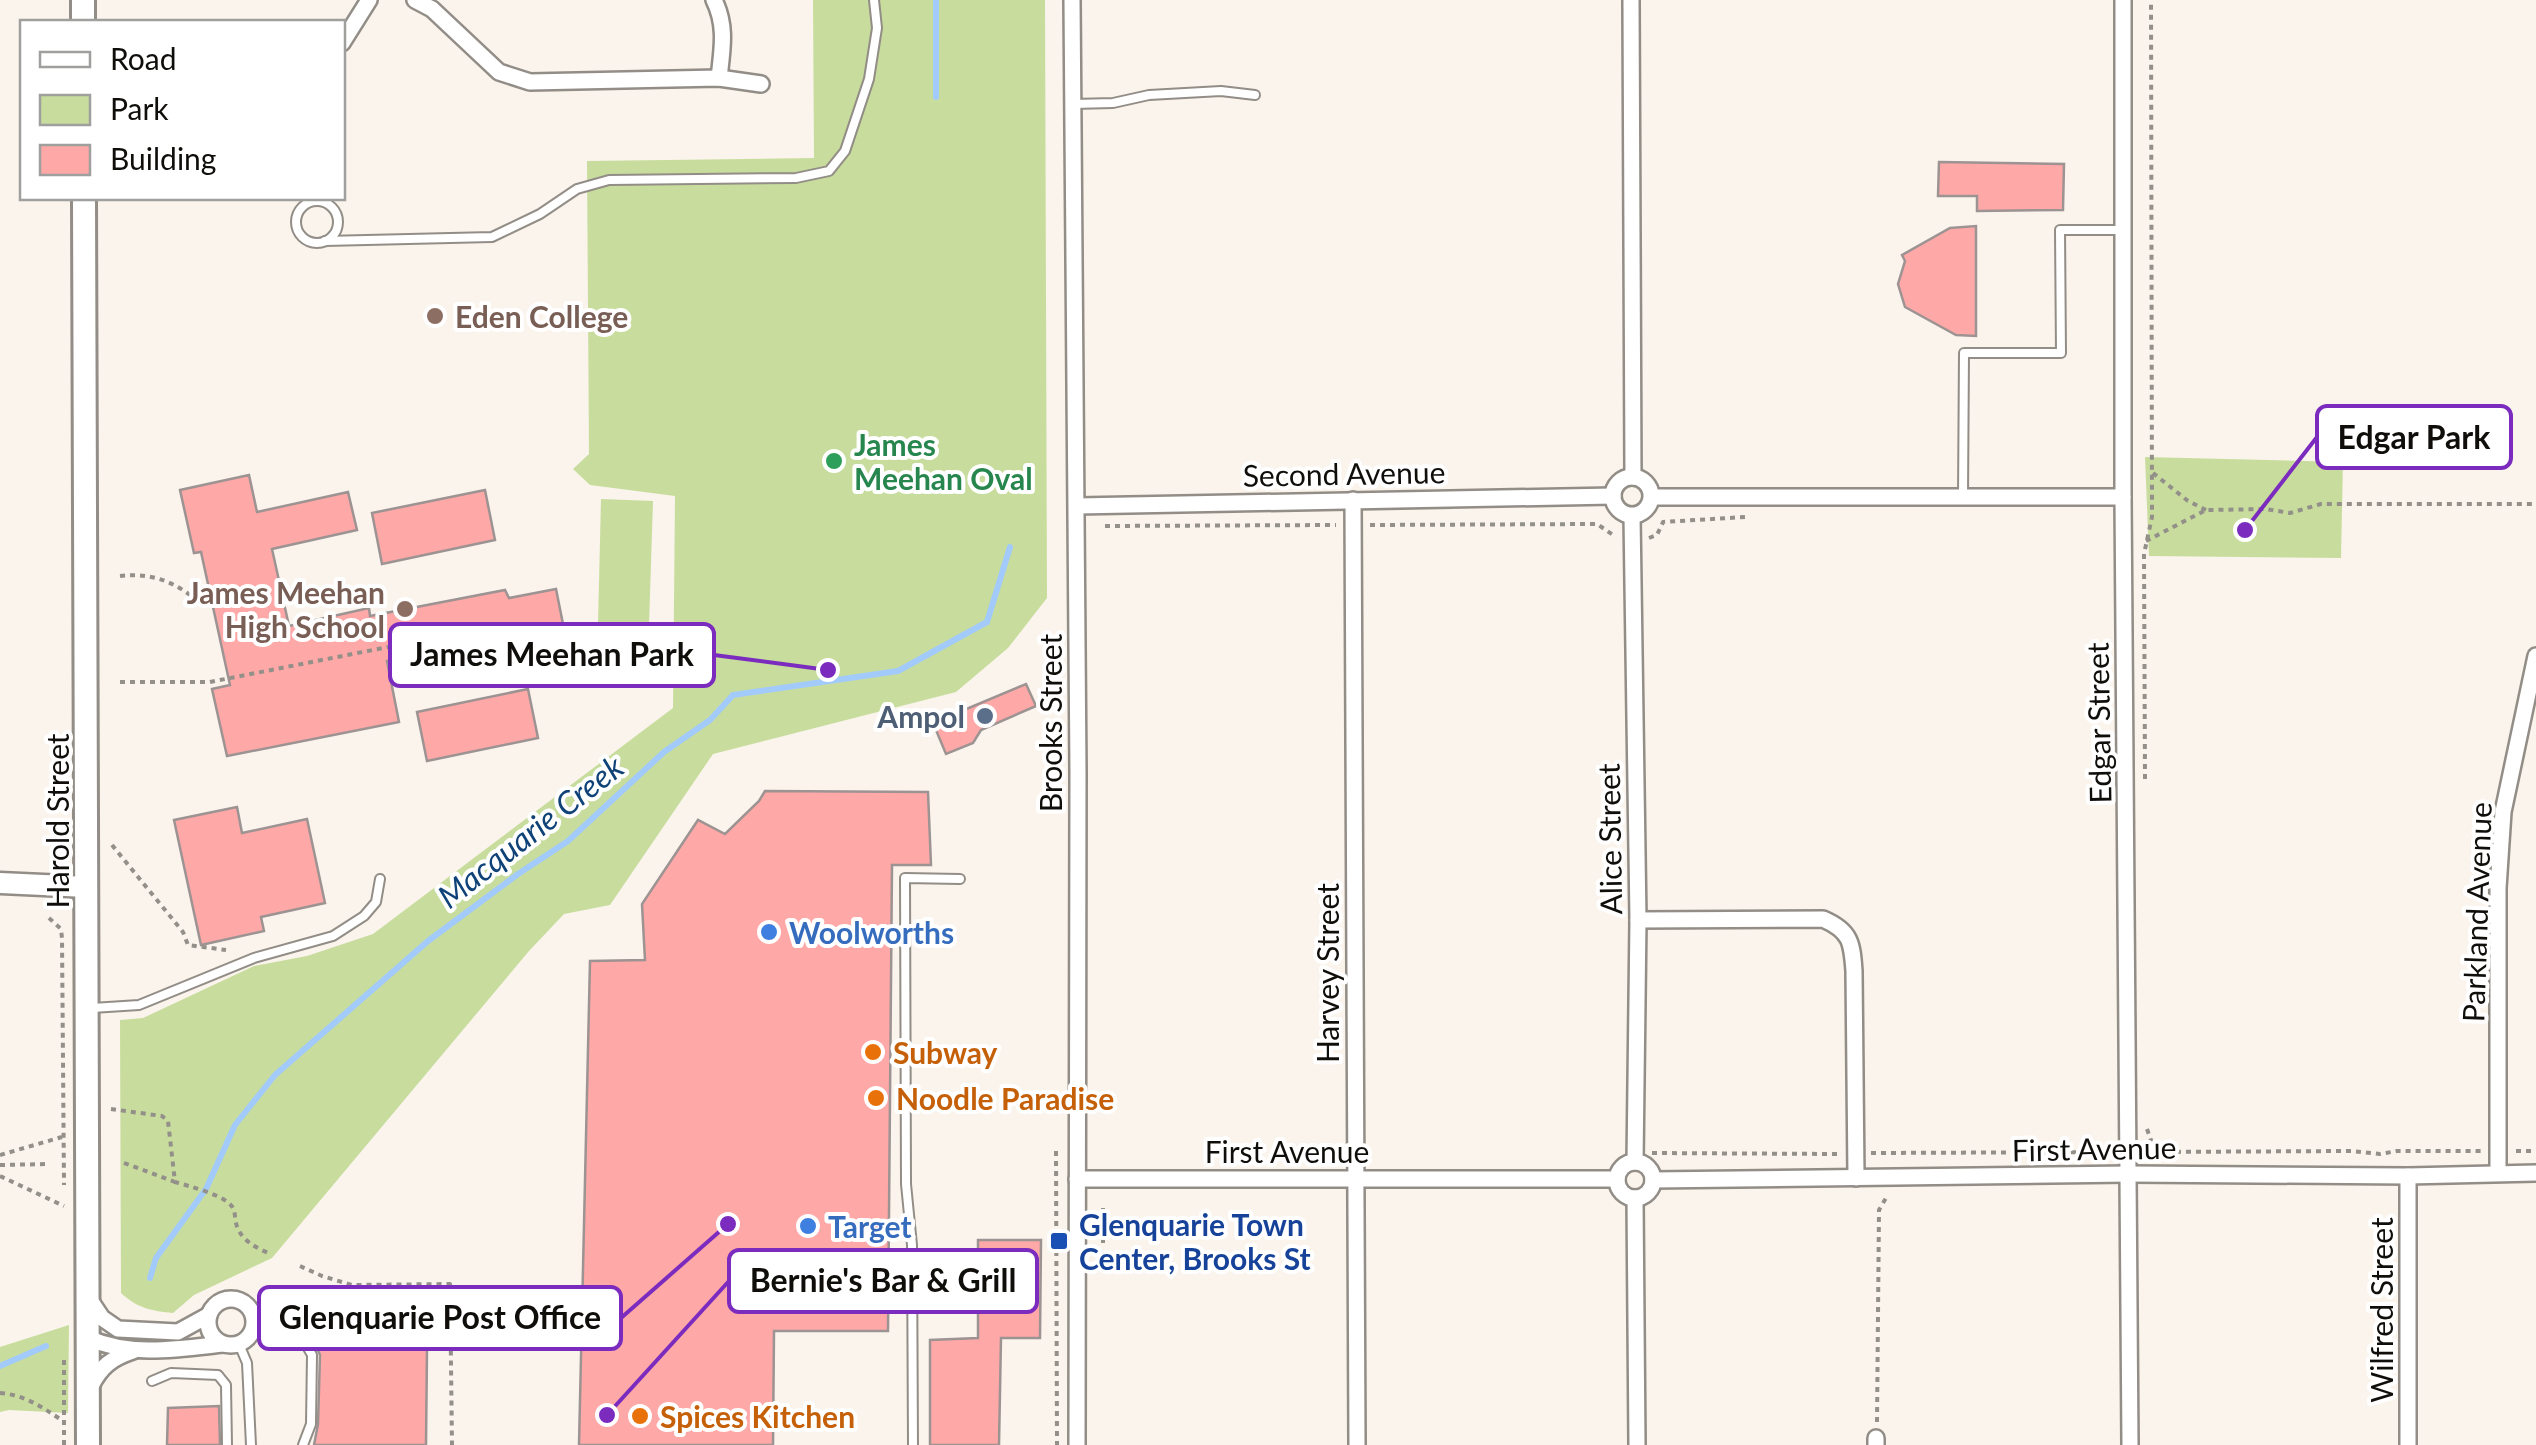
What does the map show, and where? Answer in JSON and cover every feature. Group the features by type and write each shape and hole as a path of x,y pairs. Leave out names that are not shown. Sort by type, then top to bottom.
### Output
{"main road":[{"name":"Harold Street","path":"84,200 88,1445"}],"street":[{"path":"345,38 369,0"},
{"path":"415,0 432,9 499,72 530,82 719,78 761,84"},
{"path":"714,0 724,36 719,78"},
{"name":"Brooks Street","path":"1072,0 1077,1445"},
{"path":"1630,0 1632,477"},
{"name":"Edgar Street","path":"2124,0 2123,497 2130,1445"},
{"path":"1632,477 1646,483 1652,496 1646,510 1632,516 1618,510 1612,496 1618,482 1632,477"},
{"name":"Second Avenue","path":"1076,506 1612,496"},
{"path":"1652,496 2123,497"},
{"name":"Harvey Street","path":"1353,500 1357,1445"},
{"name":"Alice Street","path":"1632,516 1638,920 1635,1162"},
{"name":"Parkland Avenue","path":"2498,1172 2498,888 2503,812 2536,656"},
{"path":"0,884 87,887"},
{"path":"1638,920 1823,919 1840,926 1852,946 1853,959 1856,1178"},
{"path":"1635,1162 1648,1167 1653,1180 1648,1192 1635,1198 1622,1192 1617,1179 1623,1167 1635,1162"},
{"name":"First Avenue","path":"1653,1180 2536,1173"},
{"name":"Wilfred Street","path":"2408,1176 2408,1445"},
{"name":"First Avenue","path":"1077,1179 1617,1179"},
{"path":"1635,1198 1637,1445"},
{"path":"88,1296 102,1318 118,1329"},
{"path":"233,1299 251,1310 254,1326 246,1340 168,1350 137,1350 88,1338 118,1329 178,1332 209,1316 218,1303 233,1299"},
{"path":"209,1316 211,1334 231,1344"},
{"path":"88,1392 99,1370 114,1358 137,1350"}],"lane":[{"path":"325,241 338,225 336,212 319,201 306,204 298,215 297,228 312,242 492,237 540,214 576,190 609,180 796,178 829,170 846,151 869,79 877,28 874,0"},
{"path":"1073,104 1222,91 1255,95"},
{"path":"1964,497 1964,353 2061,353 2060,230 2123,230"},
{"path":"913,1445 912,1245 906,1184 906,878 960,879"},
{"path":"87,1008 139,1006 254,958 333,936 364,916 376,902 380,879"},
{"path":"254,1326 305,1343 312,1355 312,1424 304,1445"},
{"path":"231,1344 248,1363 251,1445"},
{"path":"152,1381 171,1373 218,1375 226,1385 228,1445"}],"path":[{"path":"2145,786 2144,554 2152,517 2151,0"},
{"path":"2152,473 2206,510"},
{"path":"2146,541 2206,510 2266,509 2290,514 2321,504 2536,504"},
{"path":"1649,538 1657,535 1663,522 1670,520"},
{"path":"1597,524 1616,537"},
{"path":"120,576 137,574 170,581 190,594"},
{"path":"120,682 210,682 388,647"},
{"path":"112,844 183,932 188,945 226,950"},
{"path":"0,1176 64,1206 62,938 61,929 49,918"},
{"path":"111,1109 162,1116 168,1121 175,1182"},
{"path":"2146,1124 2152,1143 2164,1152"},
{"path":"0,1155 62,1136"},
{"path":"1056,1151 1057,1445"},
{"path":"1652,1154 2536,1151"},
{"path":"124,1163 224,1199 234,1208 236,1228 244,1238 271,1254"},
{"path":"0,1165 49,1164"},
{"path":"1876,1442 1879,1210 1886,1198"},
{"path":"1103,1208 1103,1244"},
{"path":"300,1266 352,1285 450,1284 452,1445"},
{"path":"64,1361 64,1445"},
{"path":"0,1393 32,1401 64,1422"}],"green space":[{"path":"813,0 1045,0 1047,598 1008,648 956,692 713,754 610,905 564,914 272,1258 194,1295 173,1313 139,1305 121,1293 120,1020 143,1018 254,966 307,956 373,934 673,708 675,496 590,485 573,469 589,454 587,161 814,158"},
{"path":"2145,457 2343,462 2341,558 2149,556"},
{"path":"601,499 653,501 649,626 598,624"},
{"path":"69,1325 68,1413 0,1412 0,1347"}],"building":[{"path":"1939,162 2064,164 2063,210 1977,211 1977,196 1938,196"},
{"path":"1976,226 1976,336 1956,335 1905,307 1898,284 1905,261 1902,255 1950,228"},
{"path":"249,475 257,512 348,492 357,530 272,549 289,626 369,608 370,616 505,590 509,598 556,589 565,634 503,646 502,639 387,661 399,722 227,756 212,689 230,685 201,552 194,553 180,490"},
{"path":"485,490 495,540 382,564 372,513"},
{"path":"1026,684 1036,706 981,730 973,743 946,754 933,723"},
{"path":"528,689 538,738 427,761 417,712"},
{"path":"765,791 928,792 931,865 892,865 888,1331 774,1331 773,1445 579,1445 590,961 645,960 642,904 698,820 725,834"},
{"path":"237,807 242,833 307,819 325,903 261,917 264,931 201,945 174,820"},
{"path":"978,1240 1041,1240 1040,1338 1001,1338 999,1445 930,1445 930,1340 978,1338 978,1298 932,1298 933,1253 978,1253"},
{"path":"317,1348 427,1349 426,1445 314,1445 318,1424"},
{"path":"219,1406 220,1445 167,1445 168,1408"}],"waterway":[{"name":"Macquarie Creek","path":"936,0 936,97"},
{"name":"Macquarie Creek","path":"150,1278 156,1258 206,1189 235,1125 275,1075 428,941 568,841 664,752 710,720 733,695 898,671 987,622 1010,547"},
{"name":"Macquarie Creek","path":"0,1366 46,1346"}],"place":[{"name":"Eden College","path":"435,316"},
{"name":"James Meehan Oval","path":"834,461"},
{"name":"Edgar Park","path":"2245,530"},
{"name":"James Meehan High School","path":"405,609"},
{"name":"James Meehan Park","path":"828,670"},
{"name":"Ampol","path":"985,716"},
{"name":"Woolworths","path":"769,932"},
{"name":"Subway","path":"873,1052"},
{"name":"Noodle Paradise","path":"876,1098"},
{"name":"Glenquarie Post Office","path":"728,1224"},
{"name":"Target","path":"808,1226"},
{"name":"Glenquarie Town Center, Brooks St","path":"1059,1241"},
{"name":"Bernie's Bar & Grill","path":"607,1415"},
{"name":"Spices Kitchen","path":"640,1416"}]}
